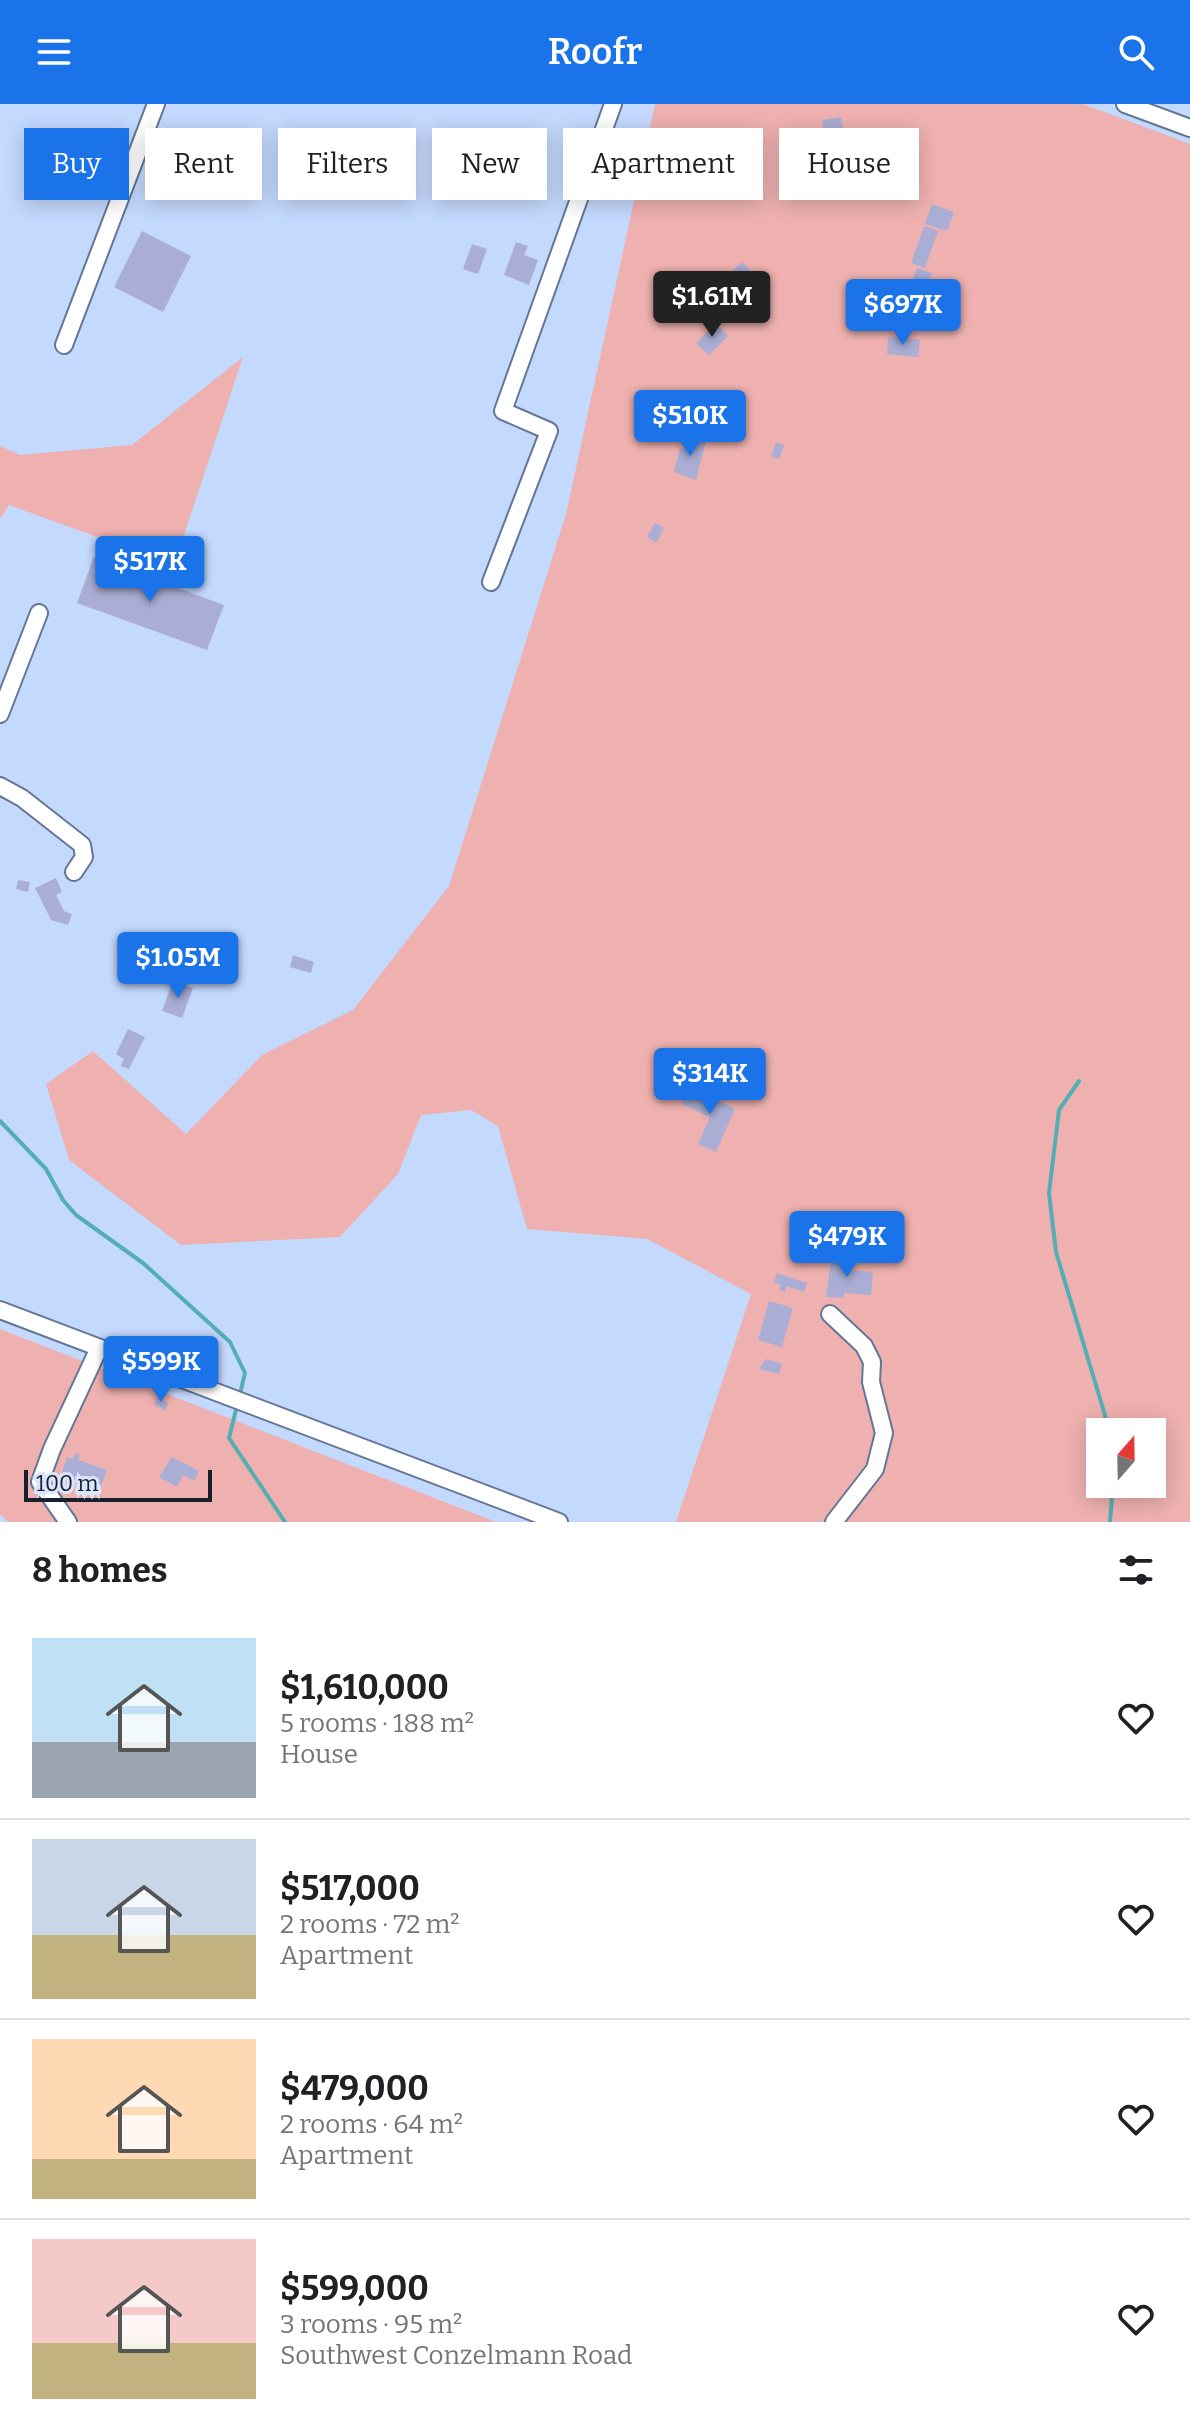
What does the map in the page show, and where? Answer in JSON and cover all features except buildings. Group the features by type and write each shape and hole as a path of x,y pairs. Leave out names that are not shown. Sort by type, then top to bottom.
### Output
{"street":[{"path":"64,345 156,104"},
{"path":"491,582 549,431 503,411 613,104"},
{"path":"1125,104 1190,128"},
{"path":"0,714 39,613"},
{"path":"0,786 22,798 82,845 84,857 74,872"},
{"path":"0,1310 559,1522"},
{"path":"830,1314 864,1346 872,1362 871,1382 884,1433 875,1469 834,1522"},
{"path":"68,1522 40,1482 99,1348"}],"shaded area":[{"path":"655,104 1083,104 1190,144 1190,1522 676,1522 751,1294 647,1239 527,1229 498,1126 471,1110 421,1115 398,1174 340,1237 181,1245 69,1160 46,1084 93,1051 186,1134 262,1055 353,1010 449,886 566,514 634,200 763,200 763,128 650,128"},
{"path":"243,357 174,565 9,505 0,519 0,446 20,455 132,445"},
{"path":"0,1329 496,1522 8,1522 0,1514"}],"waterway":[{"path":"1079,1081 1059,1110 1049,1193 1056,1252 1106,1418"},
{"path":"0,1121 46,1169 63,1200 76,1215 143,1263 230,1342 245,1373 239,1398"},
{"path":"237,1406 229,1438 285,1522"},
{"path":"1110,1522 1112,1498"}]}
